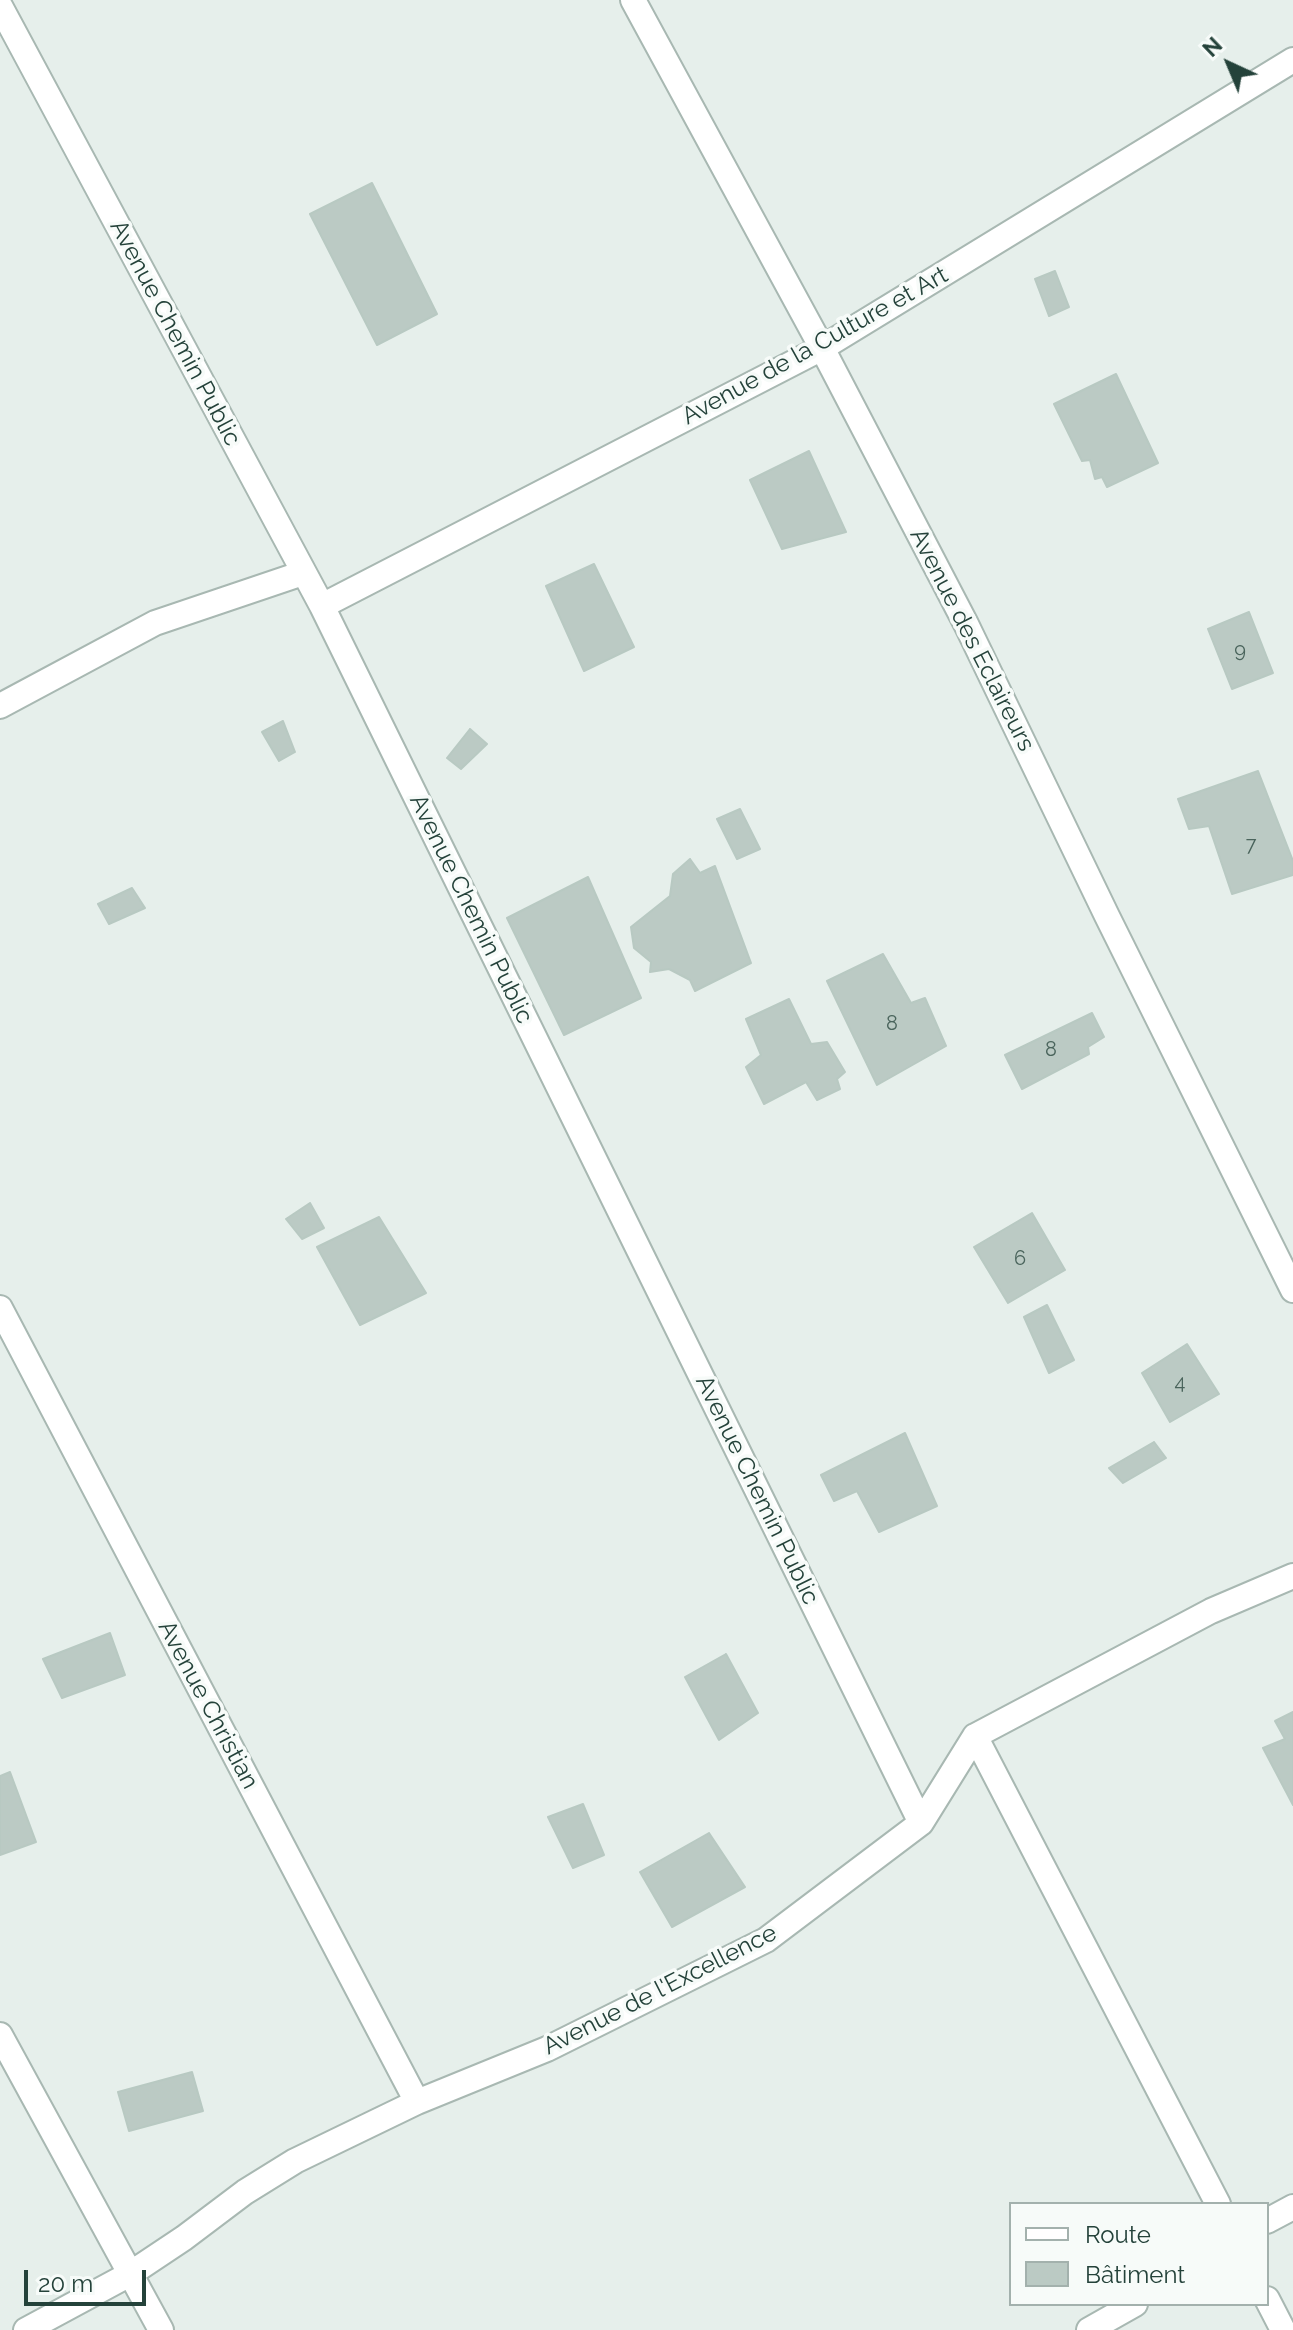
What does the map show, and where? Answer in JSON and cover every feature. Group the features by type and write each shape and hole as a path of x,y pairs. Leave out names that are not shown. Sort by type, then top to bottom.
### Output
{"street":[{"name":"Avenue des Eclaireurs","path":"633,0 822,348 966,624 1293,1290"},
{"name":"Avenue Chemin Public","path":"0,6 322,606 921,1823"},
{"name":"Avenue de la Culture et Art","path":"322,606 822,348 1293,60"},
{"path":"0,706 155,623 303,573"},
{"name":"Avenue Christian","path":"0,1308 417,2102"},
{"path":"1217,2202 975,1736 1211,1611 1293,1576"},
{"name":"Avenue de l'Excellence","path":"26,2330 130,2274 245,2192 295,2161 417,2102 547,2049 766,1940 921,1823 975,1736"},
{"path":"0,2035 161,2330"},
{"path":"1269,2220 1293,2207"},
{"path":"1269,2303 1283,2330"},
{"path":"1089,2330 1131,2306"}],"building":[{"path":"372,183 437,314 377,345 310,214"},
{"path":"1055,271 1069,307 1049,316 1035,279"},
{"path":"1116,374 1158,463 1107,487 1102,477 1095,479 1090,460 1082,461 1054,404"},
{"path":"809,451 846,532 782,549 750,480"},
{"path":"594,564 634,647 584,671 546,586"},
{"path":"1249,612 1273,673 1232,689 1208,629"},
{"path":"283,721 295,752 279,761 262,732"},
{"path":"470,729 487,744 461,769 447,758"},
{"path":"1258,771 1293,861 1293,875 1232,894 1209,826 1189,829 1178,799"},
{"path":"740,809 760,849 737,859 717,819"},
{"path":"690,859 700,873 715,866 751,963 695,991 690,980 669,969 650,972 651,962 634,948 631,927 670,896 673,874"},
{"path":"588,877 641,998 564,1035 507,918"},
{"path":"132,888 145,908 109,924 98,904"},
{"path":"883,954 911,1003 925,998 946,1046 877,1085 827,981"},
{"path":"789,999 811,1044 827,1042 845,1072 837,1079 840,1089 817,1100 806,1082 764,1104 746,1067 761,1055 746,1019"},
{"path":"1092,1013 1104,1037 1088,1047 1089,1054 1022,1089 1005,1055"},
{"path":"310,1203 324,1228 302,1239 286,1219"},
{"path":"1032,1213 1065,1270 1008,1303 974,1247"},
{"path":"379,1217 426,1293 360,1325 317,1247"},
{"path":"1047,1305 1074,1360 1049,1373 1024,1317"},
{"path":"1187,1344 1219,1394 1170,1422 1142,1373"},
{"path":"905,1433 937,1506 879,1532 857,1491 834,1501 821,1475"},
{"path":"1154,1442 1166,1458 1123,1483 1109,1468"},
{"path":"110,1633 125,1675 62,1698 43,1659"},
{"path":"726,1654 758,1713 719,1740 685,1677"},
{"path":"1293,1712 1293,1805 1263,1748 1285,1739 1275,1721"},
{"path":"10,1772 36,1842 0,1855 0,1776"},
{"path":"583,1804 604,1855 573,1868 548,1817"},
{"path":"709,1833 745,1887 672,1927 640,1872"},
{"path":"192,2072 203,2111 129,2131 118,2092"}]}
